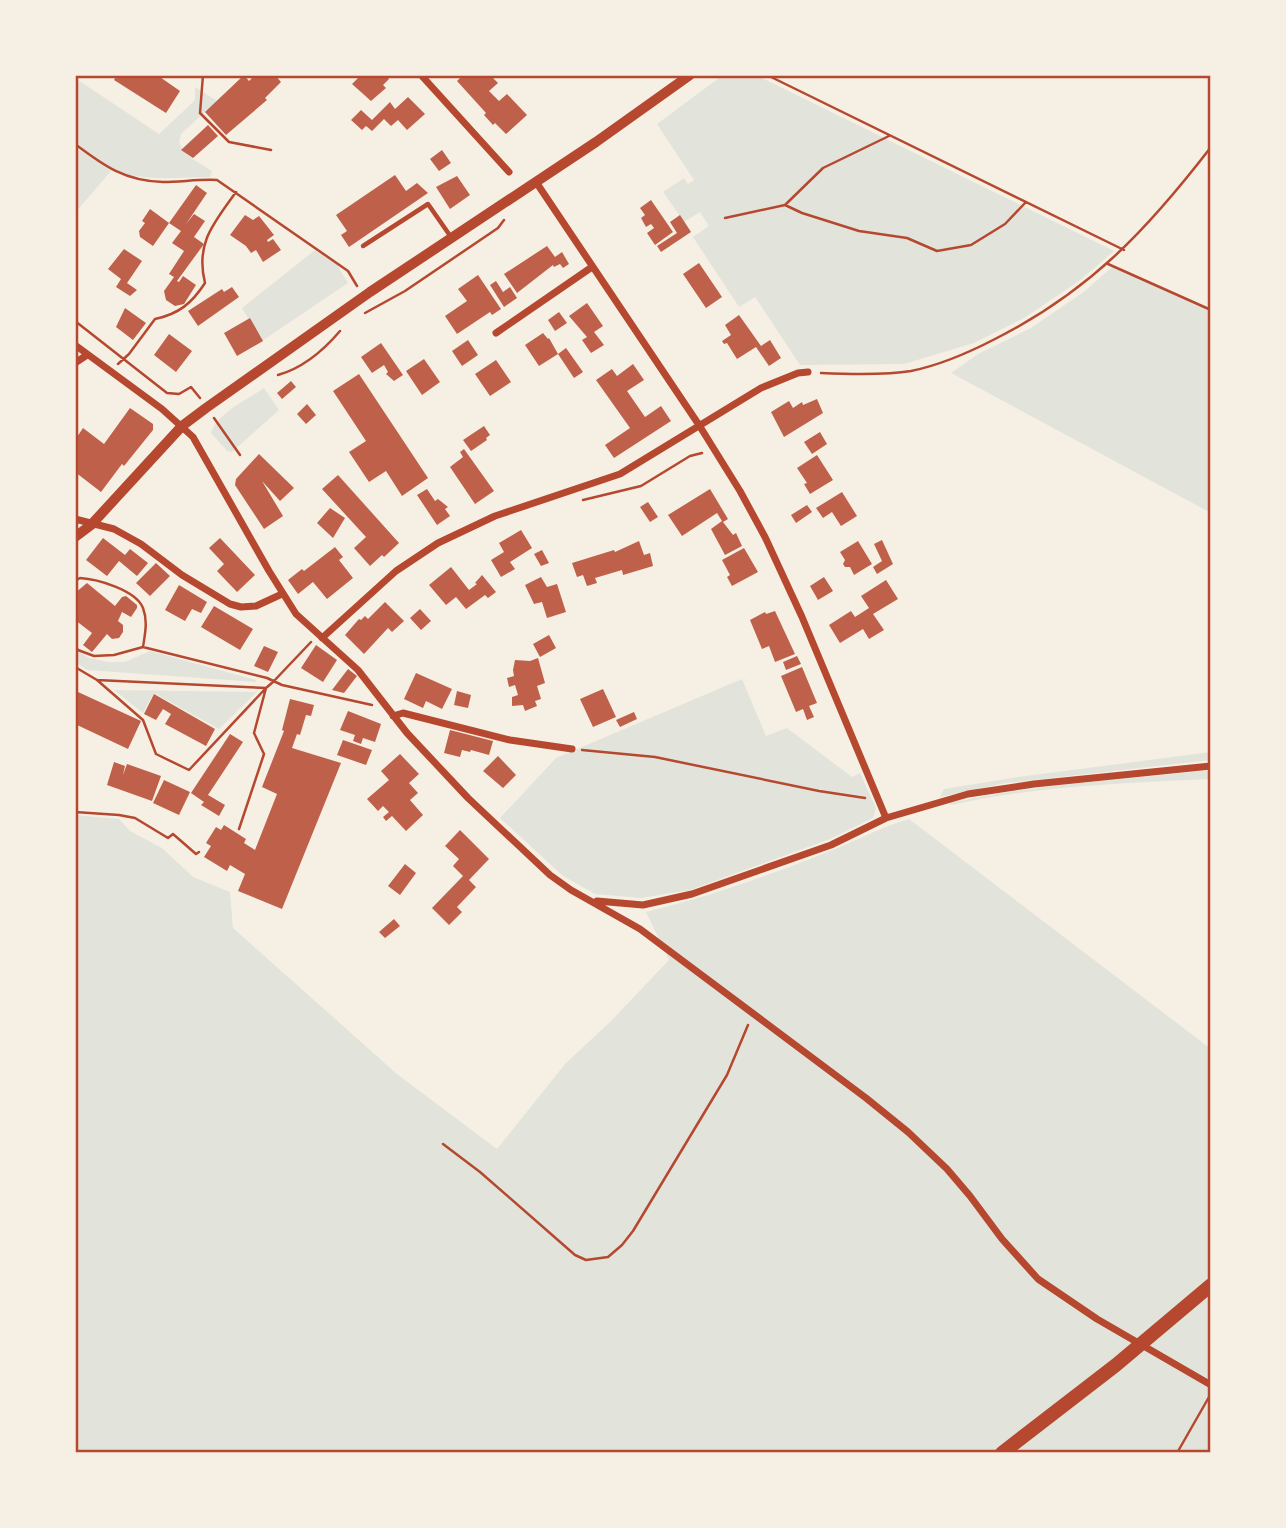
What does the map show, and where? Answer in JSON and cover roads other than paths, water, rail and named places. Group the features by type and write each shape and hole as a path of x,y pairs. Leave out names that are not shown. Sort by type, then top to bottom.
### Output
{"main road":[{"path":"1002,1453 1116,1365 1211,1285"}],"street":[{"path":"421,75 509,172"},
{"path":"75,537 91,524 182,426 363,296 536,182 690,75"},
{"path":"536,182 699,425 740,491 765,537 802,617 886,818"},
{"path":"496,333 592,267"},
{"path":"75,345 193,437 296,614 358,670 393,716 468,797 550,875 640,929 908,1132 970,1195 1002,1238 1038,1279 1097,1320 1211,1385"},
{"path":"75,363 87,355"},
{"path":"319,635 396,571 438,544 495,516 620,474 761,388 783,378 808,372"},
{"path":"75,519 114,529 142,544 182,575 230,604 241,607 256,606 282,594"},
{"path":"393,716 402,713 510,740 572,750"},
{"path":"593,901 643,905 692,894 831,845 886,818 946,799 990,790 1211,766"}],"lane":[{"path":"363,246 428,204 451,237"}]}
